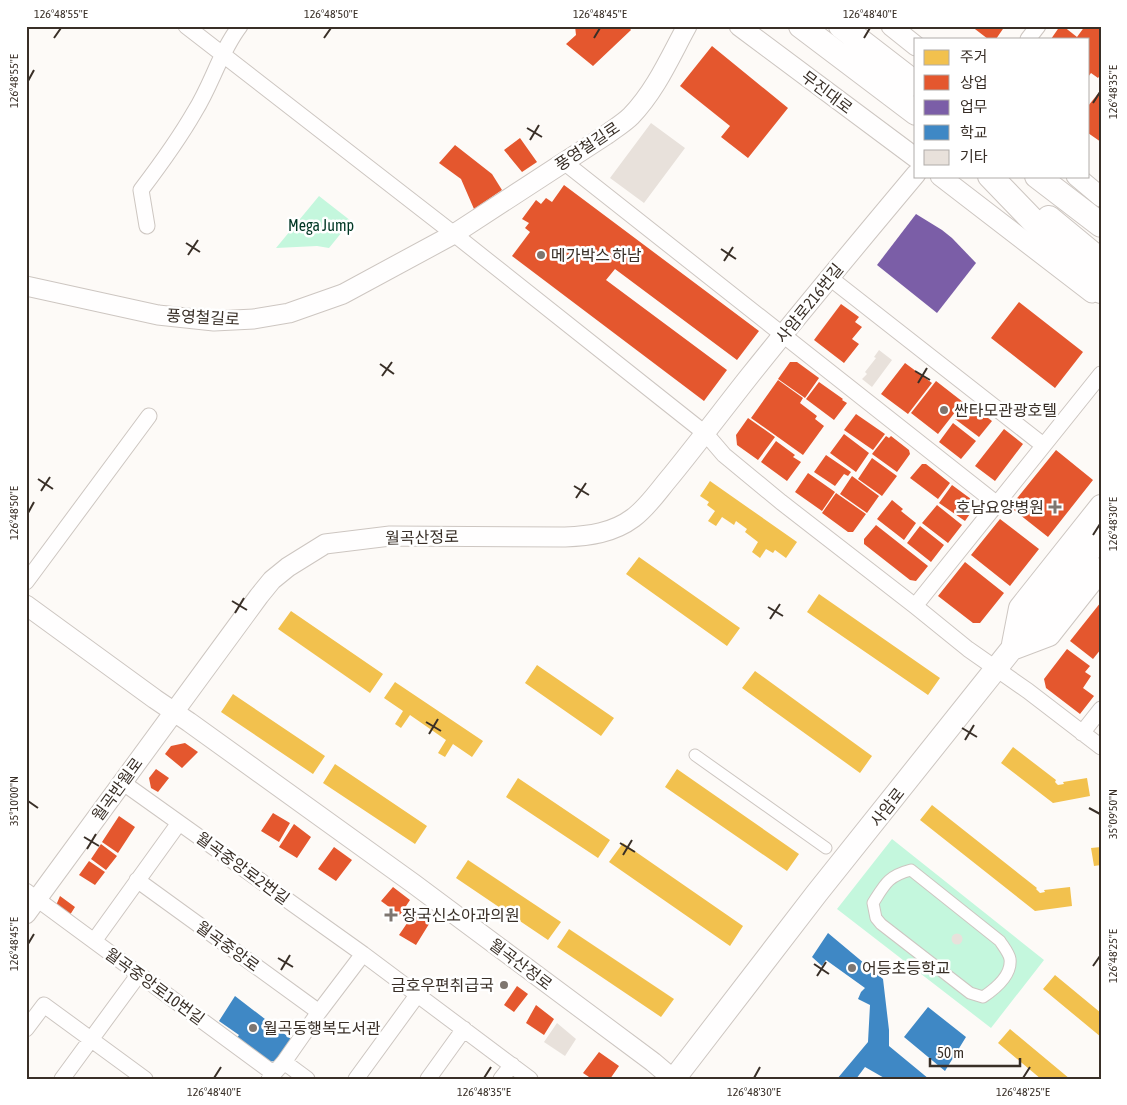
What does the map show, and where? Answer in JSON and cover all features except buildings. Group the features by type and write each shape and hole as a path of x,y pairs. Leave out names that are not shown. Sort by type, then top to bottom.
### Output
{"highway":[{"path":"802,26 914,111"},
{"path":"841,26 914,82"},
{"path":"992,178 1101,291"},
{"path":"999,178 1101,261"},
{"path":"1040,178 1101,225"}],"main road":[{"path":"1012,650 1020,608 1101,506"},
{"name":"사암로","path":"673,1079 817,893 1101,537"},
{"path":"1012,650 1049,635 1100,581"}],"street":[{"path":"186,26 454,234 706,434 724,455 833,543 968,649 997,668 1101,747"},
{"path":"147,226 140,190 167,155 196,110 222,54 240,26"},
{"name":"풍영철길로","path":"26,286 158,315 214,321 254,319 289,313 343,294 454,234 629,118 660,77 686,26"},
{"name":"무진대로","path":"739,26 914,157"},
{"path":"1029,38 1038,26"},
{"path":"564,162 997,504"},
{"name":"사암로216번길","path":"706,434 783,335 914,176"},
{"path":"943,178 1101,300"},
{"path":"1078,178 1101,197"},
{"path":"830,278 1043,445"},
{"path":"915,606 1101,374"},
{"path":"26,582 149,416"},
{"name":"월곡산정로","path":"173,712 272,580 288,567 325,544 390,536 565,537 582,536 610,530 630,521 643,509 706,434"},
{"name":"월곡산정로","path":"26,605 414,884 653,1062 673,1079"},
{"path":"1082,732 1101,709"},
{"name":"월곡반월로","path":"30,901 122,782 173,712"},
{"path":"695,754 826,848"},
{"name":"월곡중앙로2번길","path":"122,782 418,994 530,1079"},
{"path":"94,941 179,822"},
{"path":"911,870 1000,941 1010,957 1010,967 1002,980 983,997 970,993 881,924 876,918 873,903 878,896 887,881 898,873 911,870"},
{"name":"월곡중앙로","path":"137,880 319,1012"},
{"name":"월곡중앙로10번길","path":"30,901 94,941 271,1076"},
{"path":"271,1076 284,1062 363,954"},
{"path":"62,1079 139,974"},
{"path":"356,1079 418,994"},
{"path":"26,1029 44,1005 136,1076"},
{"path":"428,1079 464,1029"},
{"path":"284,1062 307,1079"},
{"path":"501,1079 512,1065"}],"green space":[{"name":"Mega Jump","path":"319,196 351,221 329,248 317,246 276,248"},
{"path":"892,839 1044,960 991,1028 837,909"}],"place":[{"name":"메가박스 하남","path":"541,255"},
{"name":"싼타모관광호텔","path":"944,410"},
{"name":"호남요양병원","path":"1055,507"},
{"name":"장국신소아과의원","path":"391,915"},
{"name":"어등초등학교","path":"852,968"},
{"name":"금호우편취급국","path":"504,985"},
{"name":"월곡동행복도서관","path":"253,1028"}]}
